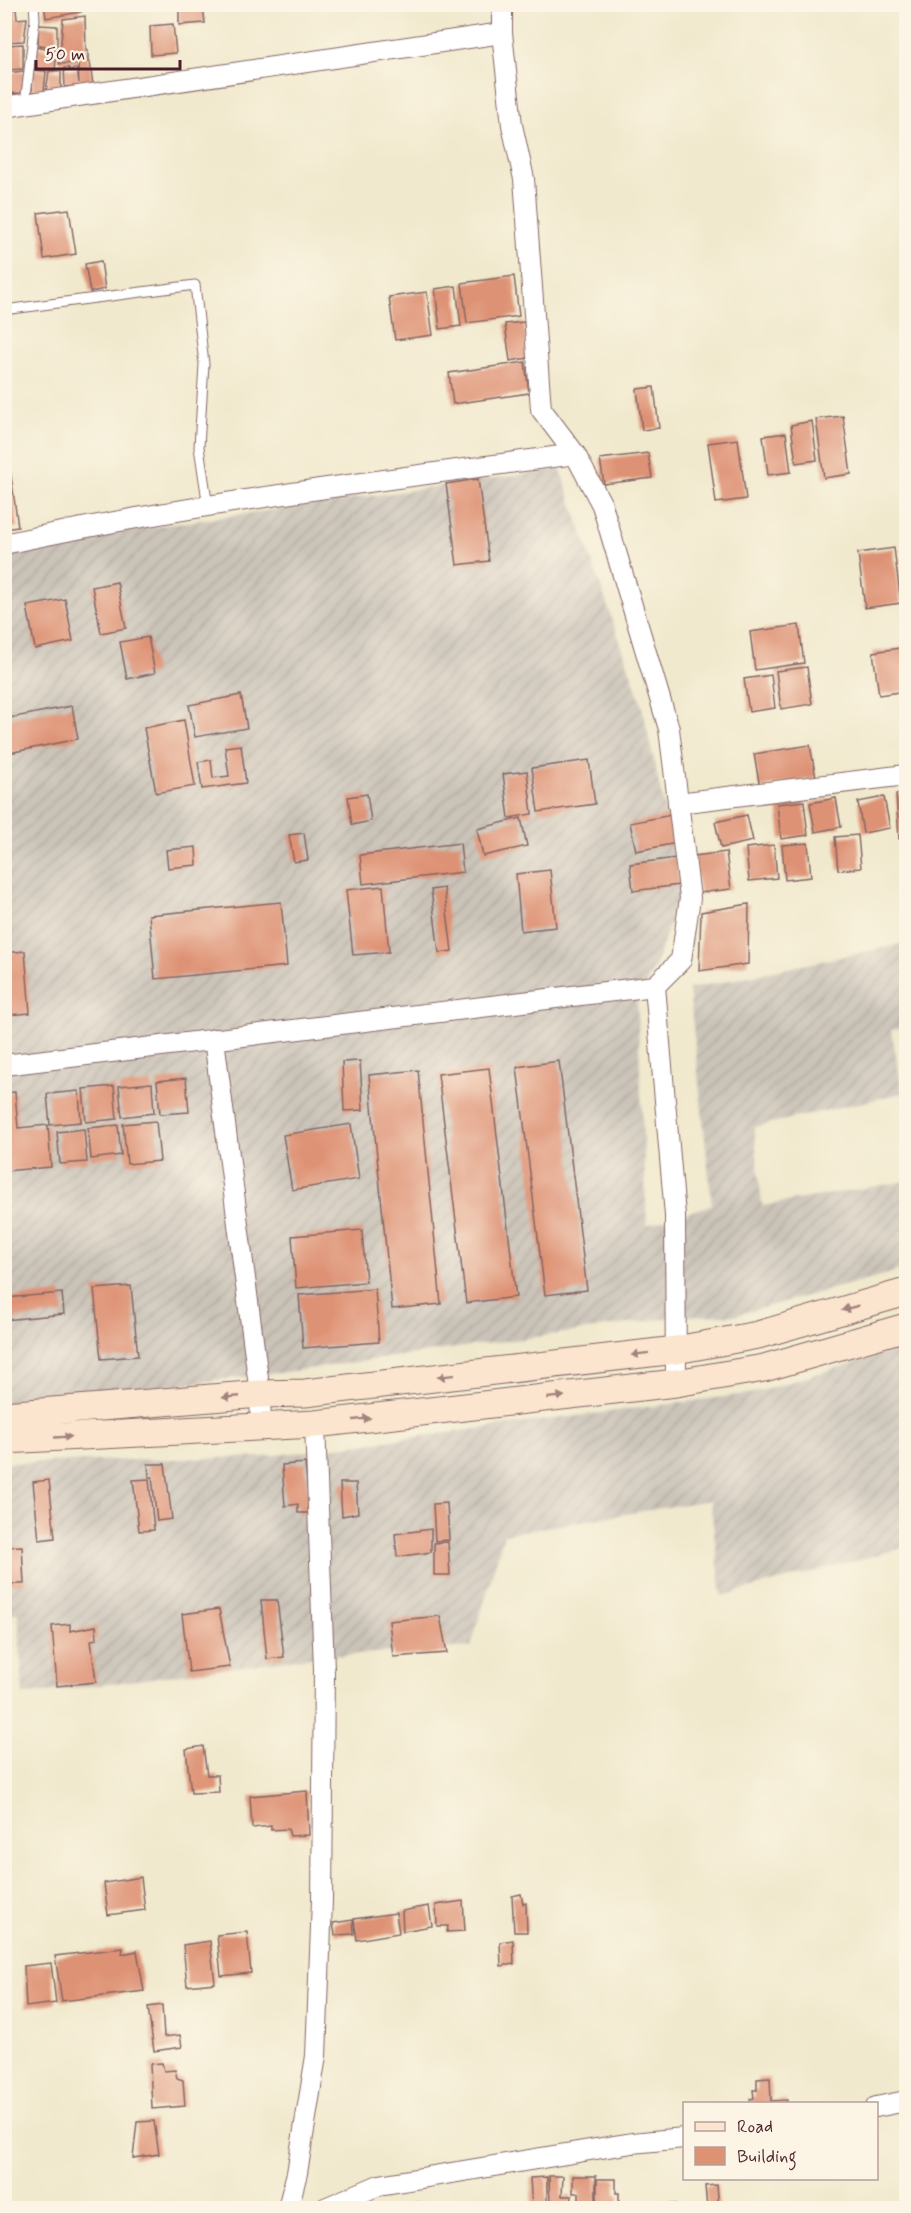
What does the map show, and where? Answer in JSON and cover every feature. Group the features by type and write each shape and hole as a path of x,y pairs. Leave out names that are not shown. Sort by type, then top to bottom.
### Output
{"main road":[{"path":"4,1415 260,1394 305,1393 676,1350 758,1335 906,1292"},
{"path":"4,1440 315,1424 676,1383 764,1368 906,1327"},
{"path":"758,1335 764,1368"}],"street":[{"path":"4,1065 655,986 681,960 690,898 669,729 602,505 575,454 541,410 524,179 512,125 502,33 502,4"},
{"path":"4,107 502,33"},
{"path":"4,544 100,523 348,485 575,454"},
{"path":"678,803 906,775"},
{"path":"655,986 675,1215 676,1383"},
{"path":"214,1040 260,1394 261,1426"},
{"path":"288,2208 297,2173 317,2045 322,1900 324,1670 315,1424"},
{"path":"878,2107 906,2101"},
{"path":"325,2208 379,2185 632,2144 683,2138"}],"lane":[{"path":"26,104 35,18 34,4"},
{"path":"4,310 195,285 204,364 199,447 208,507"}],"shaded area":[{"path":"560,469 641,702 682,889 655,966 637,1002 647,1225 712,1205 689,989 906,943 906,1027 891,1030 903,1093 754,1127 762,1206 906,1181 906,1269 736,1315 684,1316 286,1372 5,1405 4,548"},
{"path":"906,1347 906,1547 722,1596 710,1500 504,1534 471,1647 310,1657 23,1695 18,1613 5,1614 5,1463 261,1457 754,1393"}],"building":[{"path":"44,4 79,4 81,12 46,18"},
{"path":"203,6 205,23 179,25 179,7"},
{"path":"16,9 17,19 27,18 24,41 4,42 4,10"},
{"path":"85,16 86,51 88,51 93,85 65,87 64,68 77,69 79,83 78,63 59,64 63,19"},
{"path":"173,24 176,53 151,55 150,26"},
{"path":"38,25 57,26 57,47 38,45"},
{"path":"23,44 23,69 7,70 9,54 4,54 4,45"},
{"path":"36,47 57,51 55,70 34,69"},
{"path":"33,70 46,71 44,92 32,92"},
{"path":"24,71 22,93 4,94 4,73"},
{"path":"49,71 61,71 61,90 46,92"},
{"path":"69,209 76,254 44,259 38,213"},
{"path":"101,261 105,289 90,292 85,264"},
{"path":"514,276 519,316 467,323 462,283"},
{"path":"456,286 461,326 440,329 435,289"},
{"path":"427,292 433,335 395,340 389,297"},
{"path":"524,322 529,358 510,361 505,324"},
{"path":"525,362 529,393 453,404 449,373"},
{"path":"654,387 659,428 642,430 637,389"},
{"path":"843,416 851,474 824,478 816,419"},
{"path":"812,421 817,460 796,463 791,425"},
{"path":"786,433 791,472 768,475 763,436"},
{"path":"738,439 746,499 716,503 708,443"},
{"path":"648,453 652,478 604,484 600,459"},
{"path":"9,461 18,527 4,529 4,462"},
{"path":"478,479 489,561 457,565 446,484"},
{"path":"894,548 901,603 865,608 858,553"},
{"path":"117,582 126,628 101,633 92,587"},
{"path":"65,599 73,641 35,649 27,606"},
{"path":"799,625 804,663 755,670 750,632"},
{"path":"148,637 155,673 127,679 120,642"},
{"path":"906,647 906,691 879,695 873,652"},
{"path":"807,667 812,704 781,709 776,671"},
{"path":"771,675 775,708 749,712 744,679"},
{"path":"241,695 247,728 195,737 189,705"},
{"path":"72,706 78,739 4,754 4,719"},
{"path":"184,720 195,786 156,793 144,728"},
{"path":"241,745 246,783 202,789 198,762 211,760 213,778 229,776 225,747"},
{"path":"810,745 816,778 760,788 754,754"},
{"path":"589,760 595,804 538,812 532,768"},
{"path":"527,771 532,814 509,818 503,774"},
{"path":"367,794 371,821 352,825 348,797"},
{"path":"896,794 906,794 906,839 899,839"},
{"path":"884,797 890,828 863,833 858,802"},
{"path":"836,798 841,827 815,832 810,803"},
{"path":"804,801 808,835 781,839 777,804"},
{"path":"671,815 677,843 636,851 630,823"},
{"path":"747,815 753,841 721,848 715,822"},
{"path":"521,818 527,846 483,856 477,829"},
{"path":"304,833 308,860 294,862 289,835"},
{"path":"858,835 861,868 838,870 835,837"},
{"path":"460,843 463,872 363,884 360,855"},
{"path":"808,843 811,877 785,880 782,845"},
{"path":"774,845 777,878 749,881 746,848"},
{"path":"196,847 197,865 168,868 166,850"},
{"path":"726,852 731,889 699,893 694,856"},
{"path":"676,858 679,885 633,891 630,864"},
{"path":"550,870 556,927 521,931 516,874"},
{"path":"383,886 389,952 353,955 346,890"},
{"path":"444,888 452,951 439,953 431,890"},
{"path":"281,902 287,966 155,979 149,915"},
{"path":"749,904 748,964 699,971 701,912"},
{"path":"25,951 30,1013 8,1015 4,953"},
{"path":"360,1061 363,1110 344,1111 342,1062"},
{"path":"559,1061 587,1290 545,1295 517,1067"},
{"path":"489,1068 516,1297 466,1303 438,1074"},
{"path":"418,1070 441,1304 392,1309 369,1075"},
{"path":"186,1078 189,1112 160,1114 157,1081"},
{"path":"152,1083 154,1113 122,1117 119,1086"},
{"path":"114,1086 117,1119 86,1122 83,1089"},
{"path":"79,1091 81,1122 50,1125 47,1094"},
{"path":"15,1092 18,1128 48,1125 51,1167 4,1171 4,1093"},
{"path":"156,1121 160,1161 127,1164 123,1124"},
{"path":"351,1124 359,1179 292,1190 283,1135"},
{"path":"118,1125 121,1155 91,1159 88,1128"},
{"path":"84,1129 87,1162 60,1164 57,1132"},
{"path":"362,1230 366,1282 296,1288 292,1236"},
{"path":"131,1286 138,1356 101,1359 94,1289"},
{"path":"375,1289 379,1342 303,1348 299,1295"},
{"path":"62,1293 64,1314 5,1320 5,1298"},
{"path":"305,1463 310,1513 298,1513 298,1504 285,1506 282,1465"},
{"path":"148,1464 165,1464 172,1519 157,1521 152,1477 149,1477"},
{"path":"149,1479 154,1530 139,1531 133,1480"},
{"path":"49,1480 55,1538 39,1540 33,1482"},
{"path":"340,1483 356,1483 358,1513 342,1516"},
{"path":"447,1503 449,1540 435,1541 433,1504"},
{"path":"431,1529 431,1552 397,1557 395,1534"},
{"path":"448,1542 450,1575 434,1575 434,1543"},
{"path":"22,1546 24,1584 4,1584 4,1547"},
{"path":"261,1600 277,1600 284,1657 267,1659"},
{"path":"219,1609 230,1667 189,1672 182,1614"},
{"path":"440,1616 447,1653 393,1657 389,1621"},
{"path":"70,1624 70,1631 96,1626 97,1639 91,1640 96,1682 57,1686 52,1626"},
{"path":"203,1746 207,1775 218,1775 219,1792 191,1793 186,1749"},
{"path":"307,1791 309,1835 290,1836 288,1829 271,1830 271,1826 252,1828 250,1796"},
{"path":"141,1877 145,1910 108,1915 104,1883"},
{"path":"521,1894 523,1904 526,1903 527,1932 514,1932 512,1896"},
{"path":"463,1901 465,1931 447,1932 448,1926 437,1926 436,1905"},
{"path":"429,1906 432,1926 403,1931 402,1911"},
{"path":"396,1913 399,1933 357,1940 354,1919"},
{"path":"353,1920 354,1934 335,1935 333,1923"},
{"path":"247,1932 251,1973 221,1976 217,1935"},
{"path":"513,1940 514,1964 501,1966 500,1942"},
{"path":"210,1941 215,1983 187,1986 183,1945"},
{"path":"123,1948 122,1954 137,1951 144,1991 62,2001 55,1956"},
{"path":"51,1963 56,2003 26,2007 24,1966"},
{"path":"162,2005 164,2037 180,2035 182,2047 154,2051 148,2007"},
{"path":"162,2063 164,2071 175,2070 177,2078 183,2080 185,2106 152,2109 150,2064"},
{"path":"770,2078 771,2101 787,2100 787,2102 751,2102 750,2099 754,2098 753,2090 757,2090 757,2079"},
{"path":"154,2121 159,2154 133,2158 137,2122"},
{"path":"549,2176 563,2176 562,2196 572,2196 571,2208 550,2208"},
{"path":"573,2176 596,2176 596,2208 574,2208 574,2203 579,2202 579,2193 573,2193"},
{"path":"547,2177 547,2208 532,2208 530,2178"},
{"path":"597,2179 616,2179 619,2208 597,2208"},
{"path":"717,2185 719,2208 707,2208 705,2186"},
{"path":"417,2203 418,2208 404,2208 403,2206"},
{"path":"676,2204 676,2208 648,2208 649,2205"}]}
